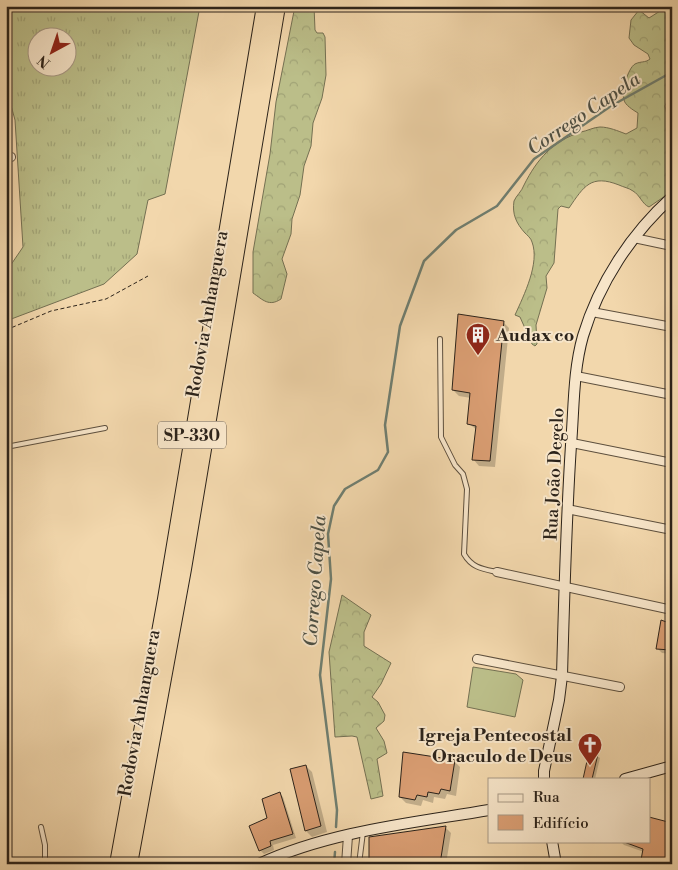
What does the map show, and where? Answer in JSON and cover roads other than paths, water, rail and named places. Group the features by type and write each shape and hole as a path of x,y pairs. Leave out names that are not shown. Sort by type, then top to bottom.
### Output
{"highway":[{"name":"Rodovia Anhanguera","path":"117,864 163,608 264,6"},
{"name":"Rodovia Anhanguera","path":"130,864 184,568 278,6"},
{"path":"137,864 138,819"}],"street":[{"name":"Rua João Degelo","path":"544,778 562,676 567,509 576,376 584,336 592,312 619,259 634,238 672,197"},
{"path":"634,238 672,246"},
{"path":"592,312 672,327"},
{"path":"576,376 672,395"},
{"path":"572,443 672,463"},
{"path":"567,509 672,530"},
{"path":"497,572 672,610"},
{"path":"477,659 620,687"},
{"path":"630,778 672,766"},
{"path":"259,864 363,832 488,810"},
{"path":"346,864 348,836"},
{"path":"552,842 556,864"},
{"path":"585,864 600,864"}],"lane":[{"path":"440,338 441,437 455,464 463,474 467,489 464,554 469,562 481,569 497,572"},
{"path":"6,447 105,428"},
{"path":"41,827 45,845 45,864"},
{"path":"359,864 363,832"}],"waterway":[{"name":"Corrego Capela","path":"336,827 337,810 320,675 331,579 328,534 334,506 345,489 378,470 388,452 385,425 400,326 424,261 456,230 497,206 534,159 611,106 672,72"},
{"name":"Corrego Capela","path":"334,864 335,852"}],"place":[{"name":"Audax co","path":"478,356"},
{"name":"Igreja Pentecostal Oraculo de Deus","path":"590,766"}]}
